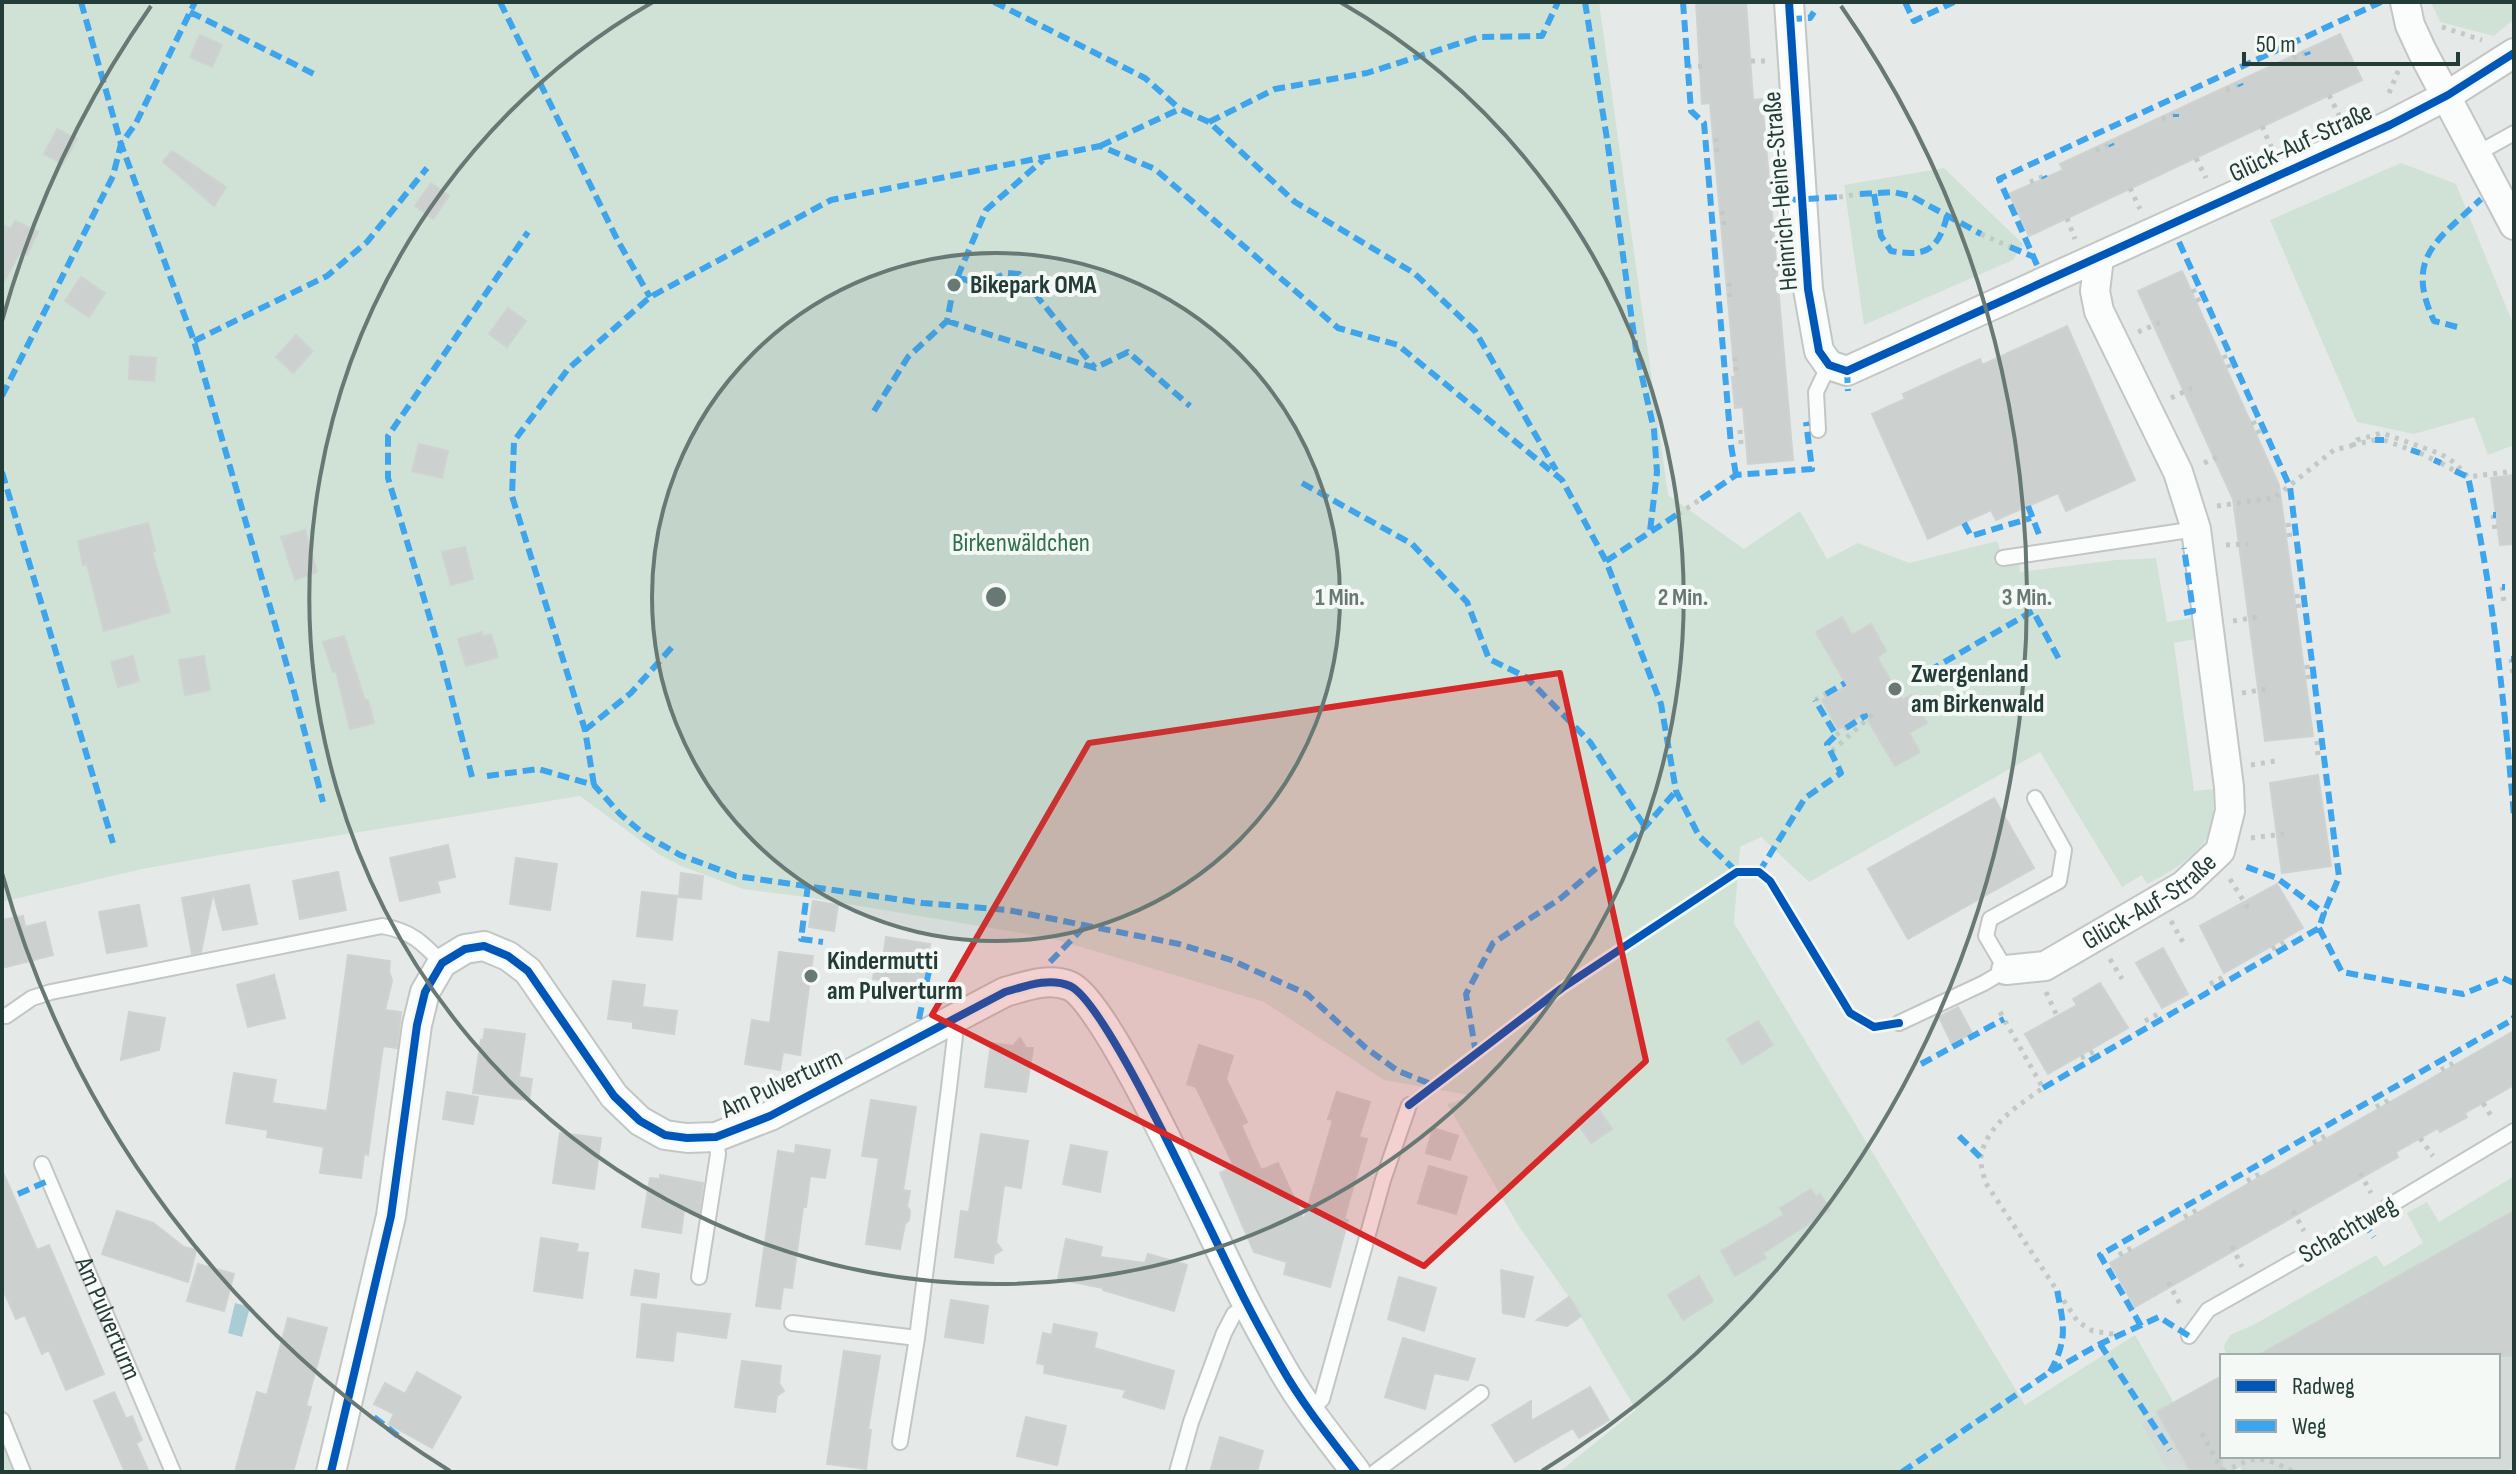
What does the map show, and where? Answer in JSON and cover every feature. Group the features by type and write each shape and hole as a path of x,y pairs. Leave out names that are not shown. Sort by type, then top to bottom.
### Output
{"street":[{"name":"Heinrich-Heine-Straße","path":"1789,2 1808,289 1819,351 1829,365"},
{"path":"2405,2 2410,25 2514,225"},
{"name":"Glück-Auf-Straße","path":"2006,970 2045,966 2184,885 2220,851 2230,811 2204,518 2099,311 2089,252 2390,125 2448,95 2504,49"},
{"path":"1829,365 1847,371 2089,252"},
{"name":"Am Pulverturm","path":"442,963 465,949 484,946 508,956 528,971 541,987 614,1096 627,1110 665,1135 687,1138 716,1137 770,1116 1005,992 1034,983 1070,986 1085,997 1102,1020 1160,1128 1247,1305 1309,1411 1356,1472"},
{"path":"331,1472 391,1216 417,1025 425,992 442,963"}],"lane":[{"path":"2478,153 2514,133"},
{"path":"1818,430 1816,392 1829,365"},
{"path":"2003,558 2204,518"},
{"path":"1899,1023 2006,970 1986,936 1990,919 2059,881 2064,850 2035,798"},
{"path":"6,1016 32,998 51,992 382,926 403,930 422,942 442,963"},
{"path":"900,1442 917,1338 955,1036 947,1024"},
{"path":"1309,1411 1322,1399 1383,1180 1409,1105"},
{"name":"Schachtweg","path":"2189,1336 2208,1310 2514,1131"},
{"path":"699,1277 718,1154 716,1137"},
{"name":"Am Pulverturm","path":"42,1164 173,1472"},
{"path":"1177,1472 1191,1422 1224,1333 1234,1314 1247,1305"},
{"path":"792,1323 917,1338"},
{"path":"1375,1472 1481,1393"},
{"path":"2,1420 23,1472"}],"path":[{"path":"2439,27 2504,49"},
{"path":"2293,58 2307,52"},
{"path":"1688,67 1706,66"},
{"path":"2226,90 2240,84"},
{"path":"2329,95 2343,123"},
{"path":"2162,119 2176,114"},
{"path":"2262,126 2275,156"},
{"path":"1717,152 1716,138 1722,138"},
{"path":"2096,151 2111,144"},
{"path":"2196,158 2209,186"},
{"path":"2030,182 2044,176"},
{"path":"2130,188 2143,217"},
{"path":"1839,197 1860,194"},
{"path":"1724,225 1722,211 1727,211"},
{"path":"2067,218 2089,252"},
{"path":"1981,234 2010,247"},
{"path":"1730,297 1729,283 1734,283"},
{"path":"2193,289 2200,303"},
{"path":"2149,326 2161,322"},
{"path":"2224,355 2230,369"},
{"path":"1736,371 1735,357 1740,357"},
{"path":"2177,396 2192,388"},
{"path":"2253,421 2260,435"},
{"path":"1741,444 1740,430 1745,430"},
{"path":"2351,446 2357,440 2382,433 2441,454 2468,477 2514,471"},
{"path":"2204,518 2274,498 2334,450 2375,440"},
{"path":"2384,440 2411,450"},
{"path":"2420,453 2434,460"},
{"path":"2208,461 2222,455"},
{"path":"2441,463 2455,471"},
{"path":"1678,514 1701,499"},
{"path":"2493,515 2495,530"},
{"path":"2288,523 2290,539"},
{"path":"2221,545 2248,544"},
{"path":"2502,587 2504,602"},
{"path":"2297,594 2299,610"},
{"path":"2228,621 2257,617"},
{"path":"2511,659 2513,674"},
{"path":"2307,665 2309,681"},
{"path":"2237,694 2266,689"},
{"path":"1815,700 1826,694"},
{"path":"1832,751 1874,713"},
{"path":"1836,735 1846,728"},
{"path":"2317,741 2318,756"},
{"path":"2246,766 2275,761"},
{"path":"2250,839 2284,834"},
{"path":"2230,879 2248,908"},
{"path":"2176,930 2184,944"},
{"path":"2272,949 2285,942"},
{"path":"2115,967 2122,979"},
{"path":"2210,984 2223,977"},
{"path":"2052,1003 2057,1016"},
{"path":"2000,1012 2043,1088 2008,1112 1990,1136 1981,1158 1985,1182 2078,1322 2093,1331 2119,1335"},
{"path":"2145,1021 2158,1014"},
{"path":"2081,1058 2095,1051"},
{"path":"2441,1070 2455,1062"},
{"path":"2376,1107 2389,1100"},
{"path":"2483,1103 2494,1122"},
{"path":"2313,1143 2327,1135"},
{"path":"2420,1138 2433,1156"},
{"path":"2247,1181 2261,1173"},
{"path":"2360,1173 2371,1193"},
{"path":"2184,1217 2197,1210"},
{"path":"2293,1211 2304,1231"},
{"path":"2232,1246 2243,1268"},
{"path":"2119,1255 2133,1247"},
{"path":"2168,1282 2180,1304"},
{"path":"2202,1433 2223,1472 2250,1458"},
{"path":"2267,1458 2294,1472"}],"highlighted area":[{"path":"1560,673 1646,1061 1424,1266 932,1015 1089,743"}],"shaded area":[{"path":"2514,1211 2514,1468 2502,1472 2243,1472 2240,1467 2231,1472 2168,1472 2140,1423 2220,1377 2220,1458 2500,1458 2500,1354 2261,1354"}],"green space":[{"name":"Birkenwäldchen","path":"2,2 1599,2 1668,495 1744,549 1800,511 1827,559 1858,543 1909,563 1997,541 2005,565 2019,561 2020,572 2156,558 2167,622 2192,618 2195,639 2174,643 2194,791 2213,789 2213,817 2205,841 2173,869 2147,884 2142,875 2122,887 2040,752 1809,882 1761,837 1740,847 1734,923 2025,1405 2135,1335 2174,1403 2140,1423 2168,1472 1559,1472 1636,1410 1569,1297 1518,1225 1447,1104 1474,1096 1384,1080 1264,1002 1051,938 743,889 660,855 580,796 142,869 2,902"},
{"path":"2431,2 2514,2 2514,19 2494,36 2440,22"},
{"path":"2401,163 2456,184 2514,326 2514,445 2488,455 2474,417 2414,434 2357,422 2270,220"},
{"path":"1944,168 2023,244 2013,260 1864,325 1844,185"},
{"path":"2514,1176 2514,1211 2261,1354 2226,1354 2224,1346 2230,1335 2376,1255 2384,1267 2423,1243 2407,1213 2427,1202 2439,1222"},
{"path":"2,1405 28,1462 32,1472 2,1472"}],"water":[{"path":"235,1303 250,1307 242,1337 228,1333"}],"building":[{"path":"1696,2 1746,2 1753,100 1762,99 1793,460 1748,464 1743,407 1735,408 1732,377 1735,377 1710,103 1702,104"},
{"path":"2340,34 2362,80 2029,236 2009,194 2063,170 2060,164"},
{"path":"200,35 222,45 212,67 190,57"},
{"path":"57,129 77,139 63,164 44,154"},
{"path":"172,151 226,187 214,206 163,162"},
{"path":"431,183 449,196 433,219 415,206"},
{"path":"15,221 38,232 27,255 20,252 2,285 2,225 11,229"},
{"path":"2182,271 2279,485 2313,736 2265,741 2233,499 2138,291"},
{"path":"81,277 105,293 89,317 65,301"},
{"path":"508,308 526,321 507,347 489,334"},
{"path":"2067,326 2135,480 2066,511 2058,493 1996,520 1991,510 1928,539 1872,414 1905,399 1903,394 1962,367 1980,359 1982,365"},
{"path":"296,335 313,351 293,373 276,357"},
{"path":"130,356 156,358 154,381 129,379"},
{"path":"419,444 448,451 442,478 412,471"},
{"path":"2514,475 2514,544 2500,545 2491,478"},
{"path":"148,523 155,551 152,552 170,612 104,631 78,541"},
{"path":"305,530 317,572 295,580 281,537"},
{"path":"465,547 473,579 451,585 442,552"},
{"path":"1842,617 1852,635 1871,624 1886,651 1877,657 1902,700 1911,695 1927,723 1909,733 1920,752 1895,766 1864,714 1838,729 1822,700 1847,686 1816,632"},
{"path":"482,632 482,637 491,634 498,657 466,666 458,639"},
{"path":"344,636 374,723 350,729 336,671 333,672 323,642"},
{"path":"133,656 139,681 118,687 111,662"},
{"path":"204,656 210,690 185,695 179,660"},
{"path":"2318,775 2331,866 2282,873 2270,783"},
{"path":"1994,798 2034,868 1908,939 1868,869"},
{"path":"448,845 455,877 437,881 440,892 400,901 390,858"},
{"path":"516,858 557,864 550,910 510,904"},
{"path":"338,872 346,910 300,919 293,881"},
{"path":"681,873 703,876 701,899 679,897"},
{"path":"2277,884 2303,928 2224,973 2200,926"},
{"path":"249,885 257,924 223,930 213,892"},
{"path":"213,892 201,952 192,954 182,898"},
{"path":"642,892 677,896 672,940 637,936"},
{"path":"813,901 838,905 834,931 809,927"},
{"path":"139,905 147,946 107,953 99,912"},
{"path":"23,916 25,927 45,922 53,955 2,968 2,920"},
{"path":"886,937 930,944 923,987 873,979 876,957 883,958"},
{"path":"2163,948 2188,994 2162,1008 2136,963"},
{"path":"779,952 813,956 800,1055 783,1052 780,1070 745,1064 752,1020 770,1023"},
{"path":"348,955 390,961 392,981 385,1010 401,1012 397,1048 383,1046 368,1155 364,1154 361,1178 320,1173 324,1147 267,1137 268,1130 226,1123 234,1073 276,1080 272,1103 327,1111"},
{"path":"274,975 285,1018 248,1027 237,985"},
{"path":"613,981 645,985 642,1007 677,1011 674,1034 633,1028 633,1022 608,1019"},
{"path":"2100,983 2128,1028 2048,1074 2025,1034 2077,1005 2073,999"},
{"path":"1958,1007 1972,1033 1952,1044 1939,1017"},
{"path":"129,1012 165,1018 159,1050 121,1060"},
{"path":"1758,1021 1773,1045 1742,1064 1727,1039"},
{"path":"485,1029 525,1034 519,1077 532,1079 529,1100 473,1093"},
{"path":"2514,1031 2514,1085 2465,1113 2467,1117 2440,1132 2438,1128 2396,1152 2398,1157 2135,1307 2110,1263"},
{"path":"1020,1038 1026,1048 1033,1048 1026,1092 985,1087 991,1043 1013,1046"},
{"path":"1199,1045 1233,1056 1226,1079 1247,1122 1241,1125 1261,1170 1278,1163 1304,1220 1333,1120 1328,1119 1337,1092 1370,1102 1359,1137 1367,1139 1344,1219 1348,1220 1330,1287 1284,1274 1287,1262 1254,1252 1220,1173 1234,1166 1196,1087 1187,1084"},
{"path":"447,1092 478,1097 473,1124 443,1119"},
{"path":"871,1100 916,1107 903,1190 910,1191 907,1206 909,1220 905,1224 900,1249 866,1244 879,1158 862,1156"},
{"path":"1597,1106 1612,1129 1591,1143 1576,1120"},
{"path":"1433,1128 1458,1136 1450,1160 1426,1153"},
{"path":"560,1133 601,1138 594,1189 553,1183"},
{"path":"981,1134 1028,1141 1021,1188 1004,1185 996,1242 1002,1250 994,1255 993,1263 955,1257 961,1211 969,1212"},
{"path":"796,1145 830,1150 825,1178 810,1176 792,1288 783,1287 780,1309 756,1306 778,1151 795,1154"},
{"path":"1071,1145 1107,1152 1100,1192 1063,1184"},
{"path":"1429,1166 1467,1177 1456,1214 1418,1203"},
{"path":"2,1170 37,1250 49,1245 104,1374 66,1390 49,1350 42,1354 25,1315 16,1319 2,1287"},
{"path":"660,1175 703,1183 699,1213 684,1210 681,1233 642,1227 650,1178 660,1179"},
{"path":"1811,1189 1816,1197 1820,1194 1830,1210 1763,1253 1766,1258 1735,1276 1721,1251 1784,1215 1780,1208"},
{"path":"117,1211 153,1223 184,1247 196,1250 188,1282 102,1254"},
{"path":"2514,1211 2514,1356 2261,1354"},
{"path":"541,1238 578,1244 576,1252 588,1253 582,1298 534,1291"},
{"path":"1066,1239 1102,1247 1100,1257 1145,1263 1148,1254 1187,1265 1174,1311 1103,1288 1058,1279"},
{"path":"198,1264 234,1274 224,1311 187,1301"},
{"path":"635,1270 659,1274 656,1298 631,1295"},
{"path":"1501,1270 1533,1277 1524,1317 1503,1313"},
{"path":"1699,1276 1713,1301 1683,1320 1668,1295"},
{"path":"1399,1277 1436,1288 1424,1331 1388,1319"},
{"path":"1569,1297 1581,1316 1567,1326 1537,1320"},
{"path":"951,1300 988,1306 983,1343 945,1337"},
{"path":"642,1304 730,1314 726,1338 676,1331 673,1361 637,1357"},
{"path":"288,1318 327,1328 306,1406 311,1407 293,1472 235,1472 257,1392 267,1395"},
{"path":"1054,1324 1097,1333 1094,1348 1174,1371 1164,1409 1123,1397 1126,1390 1044,1373 1045,1365 1037,1363 1043,1333 1052,1335"},
{"path":"1403,1338 1475,1359 1468,1380 1434,1373 1425,1409 1385,1397"},
{"path":"844,1351 880,1356 868,1430 871,1430 866,1469 827,1464"},
{"path":"742,1361 781,1366 779,1383 784,1391 777,1396 775,1412 735,1407"},
{"path":"417,1372 461,1397 432,1448 389,1424 394,1414 374,1404 385,1383 405,1394"},
{"path":"2220,1377 2222,1472 2191,1472 2157,1412"},
{"path":"1590,1387 1609,1420 1579,1438 1573,1428 1515,1462 1492,1425 1531,1401 1531,1421"},
{"path":"114,1392 126,1419 132,1416 142,1440 136,1443 149,1472 125,1472 94,1401"},
{"path":"1026,1417 1066,1426 1057,1465 1017,1456"},
{"path":"1220,1437 1263,1451 1257,1472 1210,1472"}],"marked path":[{"path":"81,2 121,144 194,341 323,802"},
{"path":"2,396 113,176 121,144 136,123 195,2"},
{"path":"500,2 618,241 650,297"},
{"path":"994,2 1145,78 1180,109"},
{"path":"1209,122 1275,89 1367,73 1479,37 1542,36 1558,2"},
{"path":"1585,2 1636,350 1654,430 1657,472 1650,531"},
{"path":"1683,2 1691,111 1704,123 1736,475"},
{"path":"1905,2 1914,21 1954,2"},
{"path":"2037,265 1999,179 2381,2"},
{"path":"190,12 316,75"},
{"path":"1790,19 1810,18 1814,12"},
{"path":"1100,146 1180,109 1209,122 1295,202 1414,273 1475,331 1556,470"},
{"path":"594,785 585,730 512,496 514,441 568,369 650,297 831,200 1100,146 1155,169 1338,328 1398,345 1562,480 1606,561 1661,704 1676,791 1699,836 1737,872"},
{"path":"874,411 908,357 947,321 954,285 986,210 1043,160"},
{"path":"194,341 327,276 367,242 427,168"},
{"path":"1860,194 1893,192 1911,196 1981,234"},
{"path":"1874,194 1881,236 1891,251 1913,253 1928,249 1939,237 1947,216"},
{"path":"1789,200 1839,197"},
{"path":"2457,327 2434,321 2426,299 2424,265 2439,239 2481,199"},
{"path":"472,777 440,652 388,478 388,436 528,232"},
{"path":"2179,242 2290,487 2339,877 2324,913"},
{"path":"2010,247 2034,257"},
{"path":"958,277 980,285 1007,273 1019,274 1095,368"},
{"path":"947,321 1095,368 1128,352 1190,406"},
{"path":"1847,371 1848,391"},
{"path":"1701,499 1736,475 1812,469 1806,422"},
{"path":"2375,440 2384,440"},
{"path":"2411,450 2420,453"},
{"path":"2434,460 2441,463"},
{"path":"2455,471 2468,477 2484,561 2502,688 2514,816"},
{"path":"2,472 113,843"},
{"path":"1302,483 1412,544 1467,602 1489,659 1526,677 1590,742 1645,827"},
{"path":"2028,506 2040,537"},
{"path":"1606,561 1678,514"},
{"path":"1964,523 1971,536 2031,518"},
{"path":"2184,548 2193,611 2184,613"},
{"path":"1913,680 2033,611 2060,661"},
{"path":"585,730 631,693 673,646"},
{"path":"1826,694 1845,683"},
{"path":"1759,872 1805,798 1841,773 1827,744 1836,735 1815,700"},
{"path":"1846,728 1864,714"},
{"path":"487,776 538,769 594,785 620,814 645,835 680,855 736,876 923,903 1008,910 1179,944 1231,960 1307,994 1366,1048 1398,1071 1436,1086"},
{"path":"1476,1054 1466,994 1493,943 1561,898 1645,827 1676,791"},
{"path":"2043,1088 2319,928 2324,913 2277,878 2241,865"},
{"path":"808,885 801,939 823,942"},
{"path":"1050,962 1086,925"},
{"path":"2319,928 2342,972 2463,994 2503,978 2514,983"},
{"path":"919,1019 929,971"},
{"path":"2141,1326 2100,1255 2514,1017"},
{"path":"1921,1064 2004,1019"},
{"path":"1959,1136 1981,1158"},
{"path":"18,1194 48,1181"},
{"path":"2363,1222 2374,1237"},
{"path":"2050,1372 2060,1350 2063,1332 2057,1290"},
{"path":"1902,1472 2050,1372 2100,1344 2159,1317 2189,1336"},
{"path":"2100,1344 2170,1450"},
{"path":"374,1417 402,1439"}],"cycle path":[{"path":"1789,2 1808,289 1819,351 1829,365 1847,371 2390,125 2448,95 2514,53"},
{"path":"1409,1105 1562,988 1737,872 1759,872 1770,881 1850,1013 1874,1027 1899,1023"},
{"path":"331,1472 391,1216 417,1025 425,992 442,963 465,949 484,946 508,956 528,971 614,1096 640,1121 665,1135 687,1138 716,1137 770,1116 1005,992 1046,982 1070,986 1087,1002 1133,1074 1282,1368 1356,1472"}],"place":[{"name":"Bikepark OMA","path":"954,285"},
{"name":"Zwergenland am Birkenwald","path":"1895,689"},
{"name":"Kindermutti am Pulverturm","path":"811,976"}]}
